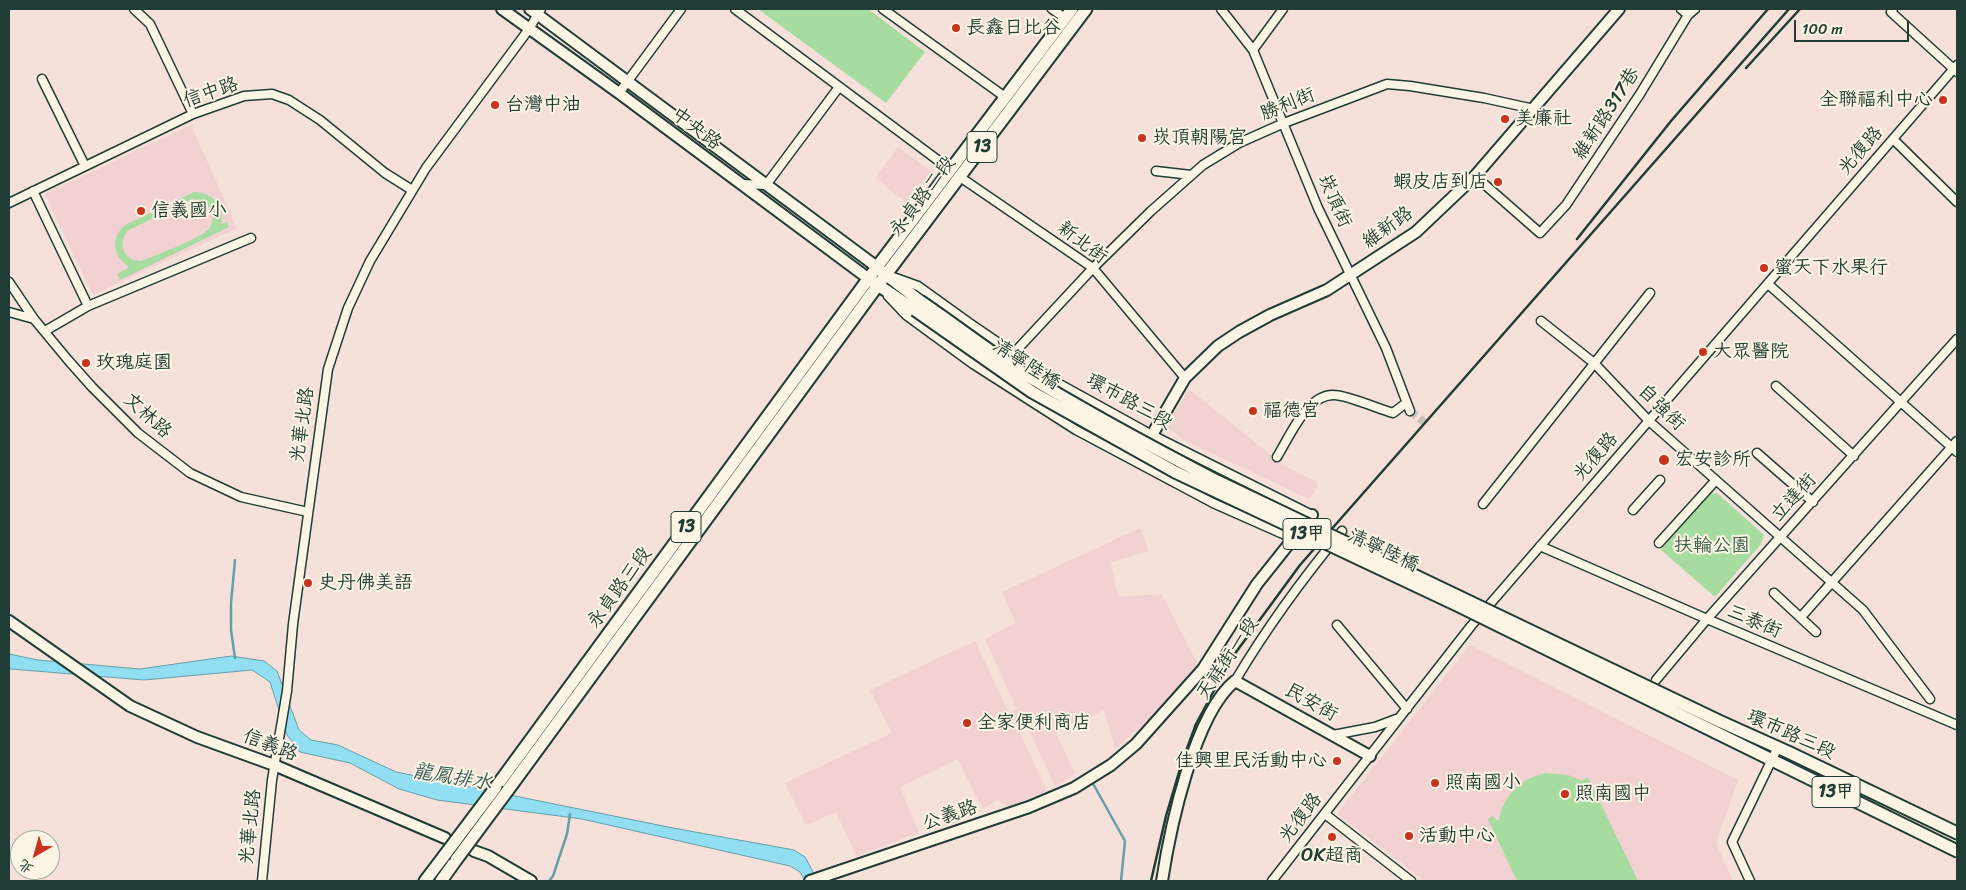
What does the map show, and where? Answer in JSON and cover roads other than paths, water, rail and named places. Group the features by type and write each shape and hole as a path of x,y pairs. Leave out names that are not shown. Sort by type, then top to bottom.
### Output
{"main road":[{"name":"永貞路二段","path":"955,173 1005,97 1086,9"},
{"name":"永貞路二段","path":"881,271 1038,62 1068,13"},
{"name":"永貞路三段","path":"441,881 881,271"},
{"name":"13甲","path":"881,271 918,306"},
{"name":"永貞路三段","path":"425,881 873,282"},
{"name":"13甲","path":"873,282 918,306"},
{"name":"清寧陸橋","path":"918,306 1019,371 1103,421 1717,727"},
{"name":"環市路三段","path":"1717,727 1778,747 1957,833"},
{"name":"環市路三段","path":"1717,727 1772,761 1957,850"}],"street":[{"path":"134,9 150,24 193,114"},
{"name":"中央路","path":"502,9 619,93 873,282"},
{"path":"619,93 681,9"},
{"name":"新北街","path":"735,9 955,173 1093,268 1185,378"},
{"path":"883,9 895,12 1005,97"},
{"path":"1052,9 1068,13"},
{"name":"崁頂街","path":"1221,9 1253,50 1318,208 1386,348 1408,407 1393,413 1336,395 1321,396 1311,404 1277,457"},
{"path":"1253,50 1283,9"},
{"name":"維新路","path":"1152,435 1185,378 1218,346 1270,314 1327,290 1416,232 1475,176 1534,110 1619,9"},
{"path":"1681,9 1688,15"},
{"name":"維新路317巷","path":"1475,176 1540,233 1566,205 1649,80 1688,15 1695,9"},
{"path":"1892,10 1956,69"},
{"name":"中央路","path":"536,11 881,271"},
{"name":"光華北路","path":"262,881 274,766 287,691 293,624 328,369 348,308 370,261 412,190 452,132 529,28 536,11"},
{"name":"光復路","path":"1272,881 1471,626 1893,139 1956,69"},
{"path":"42,79 85,166"},
{"name":"勝利街","path":"1013,354 1093,268 1190,175 1240,143 1387,84 1484,98 1534,110"},
{"path":"740,184 766,185 839,87"},
{"name":"信中路","path":"9,203 193,114 244,96 272,94 289,100 320,120 385,174 412,190"},
{"path":"1893,139 1957,202"},
{"path":"1156,171 1190,175"},
{"path":"33,191 88,306"},
{"path":"44,331 88,306 251,238"},
{"name":"環市路三段","path":"881,271 918,286 1013,354 1056,382 1152,435 1312,514"},
{"name":"文林路","path":"9,282 34,319 92,387 138,433 190,473 241,497 308,512"},
{"path":"873,282 906,315 973,364 1076,430 1213,503 1292,538 1312,514"},
{"path":"1768,284 1954,450"},
{"path":"1483,504 1650,293"},
{"path":"9,312 34,319"},
{"name":"自強街","path":"1541,322 1594,363 1649,421 1863,610 1930,699"},
{"name":"立達街","path":"1656,680 1707,619 1957,339"},
{"path":"1776,386 1854,456"},
{"path":"1106,446 1120,418"},
{"path":"1801,617 1954,450 1957,441"},
{"path":"1757,453 1813,502"},
{"path":"1633,510 1660,480"},
{"path":"1659,543 1716,480"},
{"name":"天祥街一段","path":"1162,881 1177,806 1195,747 1218,700 1235,681 1256,648 1323,554 1342,531"},
{"name":"公義路","path":"810,881 1029,807 1083,784 1096,775 1136,744 1191,683 1210,659 1245,602 1292,538"},
{"name":"三泰街","path":"1540,546 1957,725"},
{"path":"1774,593 1816,632"},
{"name":"信義路","path":"9,621 130,706 197,737 274,766 445,838"},
{"path":"1336,625 1407,709"},
{"name":"民安街","path":"1235,681 1370,756"},
{"path":"1333,735 1376,726 1399,718"},
{"path":"1750,881 1732,842 1778,747"},
{"path":"1324,814 1411,881"},
{"path":"474,851 488,856 531,881"}],"water":[{"path":"9,654 38,660 140,669 231,656 264,661 277,671 299,730 311,740 338,745 396,772 673,828 794,850 805,857 818,881 805,881 800,872 790,866 582,819 437,800 399,789 350,763 300,752 287,735 270,682 252,670 144,680 11,669 9,668"}],"waterway":[{"path":"235,560 231,603 231,630 235,658"},
{"path":"1091,780 1125,841 1121,881"},
{"path":"549,881 553,876 567,834 570,814"}],"tunnel":[{"path":"1410,411 1429,426"}],"railway":[{"path":"1577,239 1671,121 1768,9"},
{"path":"1151,881 1166,816 1182,762 1196,724 1231,659 1300,565 1789,9"},
{"path":"1746,68 1800,9"}],"place":[{"name":"長鑫日比谷","path":"956,28"},
{"name":"全聯福利中心","path":"1943,100"},
{"name":"台灣中油","path":"495,105"},
{"name":"美廉社","path":"1505,119"},
{"name":"崁頂朝陽宮","path":"1142,138"},
{"name":"蝦皮店到店","path":"1498,182"},
{"name":"信義國小","path":"141,211"},
{"name":"蜜天下水果行","path":"1764,268"},
{"name":"大眾醫院","path":"1703,352"},
{"name":"玫瑰庭園","path":"86,363"},
{"name":"福德宮","path":"1253,411"},
{"name":"宏安診所","path":"1664,460"},
{"name":"史丹佛美語","path":"308,583"},
{"name":"全家便利商店","path":"967,723"},
{"name":"佳興里民活動中心","path":"1337,761"},
{"name":"照南國小","path":"1435,783"},
{"name":"照南國中","path":"1565,794"},
{"name":"活動中心","path":"1409,836"},
{"name":"OK超商","path":"1332,837"}],"park label":[{"name":"扶輪公園","path":"1712,546"}],"water label":[{"name":"龍鳳排水","path":"452,778"}]}
